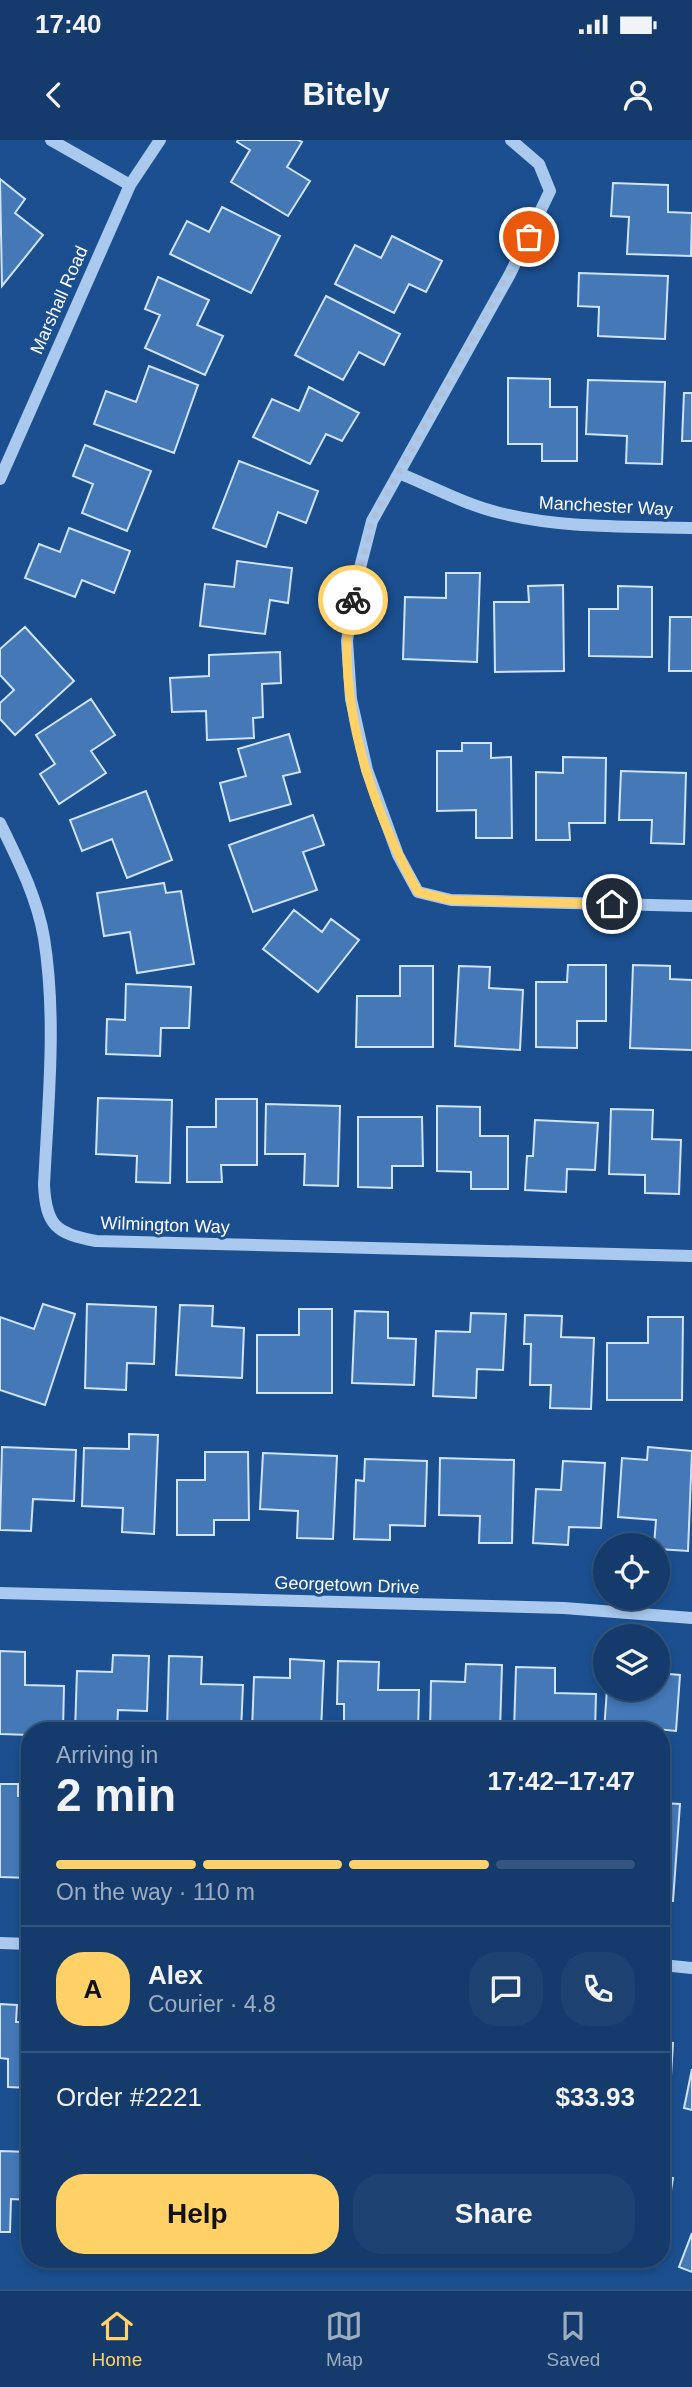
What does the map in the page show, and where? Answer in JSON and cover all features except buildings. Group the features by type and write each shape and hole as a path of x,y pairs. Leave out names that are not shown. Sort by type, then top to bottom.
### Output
{"street":[{"path":"51,140 130,185"},
{"name":"Marshall Road","path":"0,479 130,185 160,140"},
{"path":"511,140 539,164 550,191 510,274 401,474 372,521 354,592 347,642 351,699 367,770 398,855 418,892 451,900 692,906"},
{"name":"Manchester Way","path":"401,474 498,513 535,520 573,525 692,528"},
{"name":"Wilmington Way","path":"0,823 27,879 44,936 51,1023 44,1185 45,1209 54,1226 72,1237 96,1241 692,1256"},
{"name":"Georgetown Drive","path":"0,1593 564,1608 692,1618"},
{"path":"0,1943 21,1944"},
{"path":"670,1966 692,1968"}],"way so far":[{"path":"353,600 372,521 401,474 529,237"}],"route":[{"path":"353,600 347,642 351,699 356,723 367,770 398,855 418,892 451,900 612,904"}]}
